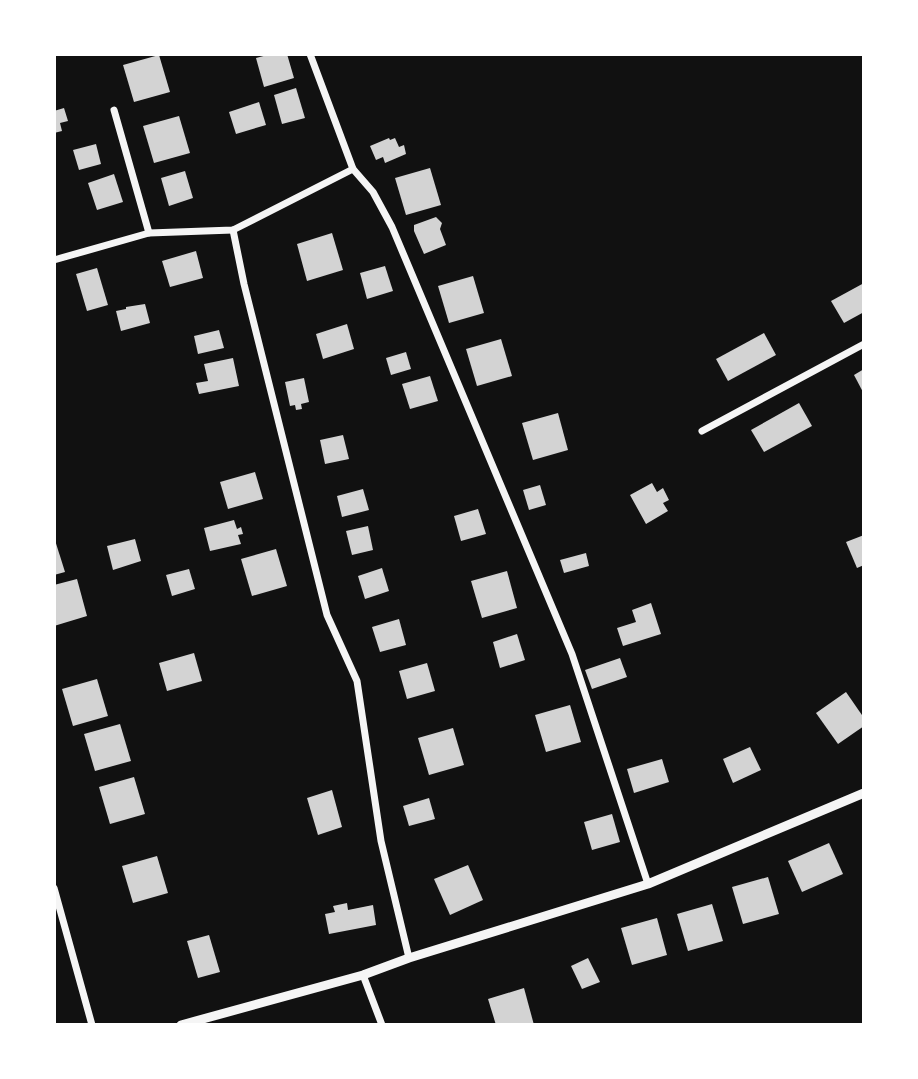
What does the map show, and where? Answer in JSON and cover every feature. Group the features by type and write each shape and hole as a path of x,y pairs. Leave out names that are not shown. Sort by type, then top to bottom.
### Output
{"street":[{"path":"310,54 353,169 373,192 392,227 572,654 648,884"},
{"path":"114,110 149,233"},
{"path":"54,260 149,233 233,230 353,169"},
{"path":"233,230 327,615 357,681 381,841 409,958"},
{"path":"702,431 864,344"},
{"path":"181,1025 363,975 648,884 864,793"},
{"path":"54,888 92,1025"},
{"path":"363,975 382,1025"}],"building":[{"path":"287,54 294,78 264,87 256,58"},
{"path":"159,55 170,92 134,102 123,65"},
{"path":"296,88 305,118 282,124 274,95"},
{"path":"259,102 266,125 236,134 229,112"},
{"path":"64,108 68,121 60,123 62,131 54,133 54,111"},
{"path":"179,116 190,153 154,163 143,126"},
{"path":"395,138 399,147 404,145 406,154 385,163 383,157 376,160 370,146"},
{"path":"96,144 101,164 79,170 73,150"},
{"path":"430,168 441,205 406,215 395,178"},
{"path":"185,171 193,198 169,206 161,178"},
{"path":"114,174 123,202 97,210 88,183"},
{"path":"436,217 442,223 440,229 446,245 424,254 414,225"},
{"path":"332,233 343,270 307,281 297,244"},
{"path":"196,251 203,278 170,287 162,261"},
{"path":"385,266 393,291 367,299 360,273"},
{"path":"97,268 108,305 87,311 76,274"},
{"path":"473,276 484,313 449,323 438,286"},
{"path":"864,283 864,312 844,323 831,301"},
{"path":"145,304 150,323 121,331 116,311"},
{"path":"347,324 354,349 323,359 316,334"},
{"path":"219,330 224,348 198,354 194,336"},
{"path":"764,333 776,355 728,381 716,359"},
{"path":"501,339 512,376 477,386 466,349"},
{"path":"406,352 411,369 391,375 386,358"},
{"path":"233,358 239,386 199,394 196,383 208,381 204,364"},
{"path":"864,369 864,394 854,375"},
{"path":"430,376 438,401 410,409 402,384"},
{"path":"304,378 309,402 301,404 302,409 296,410 295,405 290,406 285,382"},
{"path":"799,403 812,426 764,452 751,430"},
{"path":"558,413 568,450 533,460 522,423"},
{"path":"343,435 349,459 325,464 320,440"},
{"path":"255,472 263,499 228,509 220,482"},
{"path":"652,483 657,492 663,488 669,500 663,503 668,511 646,524 630,495"},
{"path":"540,485 546,505 529,510 523,490"},
{"path":"363,489 369,510 342,517 337,496"},
{"path":"478,509 486,534 461,541 454,516"},
{"path":"234,520 237,529 241,527 243,534 238,535 241,544 210,551 204,528"},
{"path":"368,526 373,550 352,555 346,531"},
{"path":"864,535 864,565 857,568 846,542"},
{"path":"54,537 65,572 54,575"},
{"path":"135,539 141,561 113,570 107,546"},
{"path":"276,549 287,586 252,596 241,559"},
{"path":"586,553 589,566 564,573 560,560"},
{"path":"382,568 389,591 365,599 358,576"},
{"path":"189,569 195,589 172,596 166,575"},
{"path":"507,571 517,608 482,618 471,581"},
{"path":"77,579 87,616 54,626 54,585"},
{"path":"651,603 661,634 623,646 617,628 636,622 632,610"},
{"path":"399,619 406,645 380,652 372,627"},
{"path":"517,634 525,660 500,668 493,642"},
{"path":"194,653 202,681 167,691 159,663"},
{"path":"620,658 627,677 592,689 585,670"},
{"path":"427,663 435,691 407,699 399,671"},
{"path":"97,679 108,716 73,726 62,689"},
{"path":"846,692 864,718 864,726 838,744 816,713"},
{"path":"570,705 581,742 546,752 535,715"},
{"path":"120,724 131,761 95,771 84,734"},
{"path":"453,728 464,765 429,775 418,738"},
{"path":"750,747 761,770 733,783 723,759"},
{"path":"662,759 669,782 634,793 627,769"},
{"path":"134,777 145,814 110,824 99,787"},
{"path":"332,790 342,827 318,835 307,798"},
{"path":"429,798 435,819 409,826 403,806"},
{"path":"612,814 620,842 592,850 584,822"},
{"path":"829,843 843,874 802,892 788,861"},
{"path":"157,856 168,893 133,903 122,866"},
{"path":"468,865 483,900 450,915 434,879"},
{"path":"768,877 779,914 743,924 732,887"},
{"path":"347,903 348,910 373,905 376,925 329,934 325,914 335,912 333,906"},
{"path":"712,904 723,941 688,951 677,914"},
{"path":"657,918 667,955 632,965 621,928"},
{"path":"209,935 220,972 198,978 187,941"},
{"path":"588,958 600,982 582,989 571,966"},
{"path":"524,988 534,1025 496,1025 488,999"}]}
